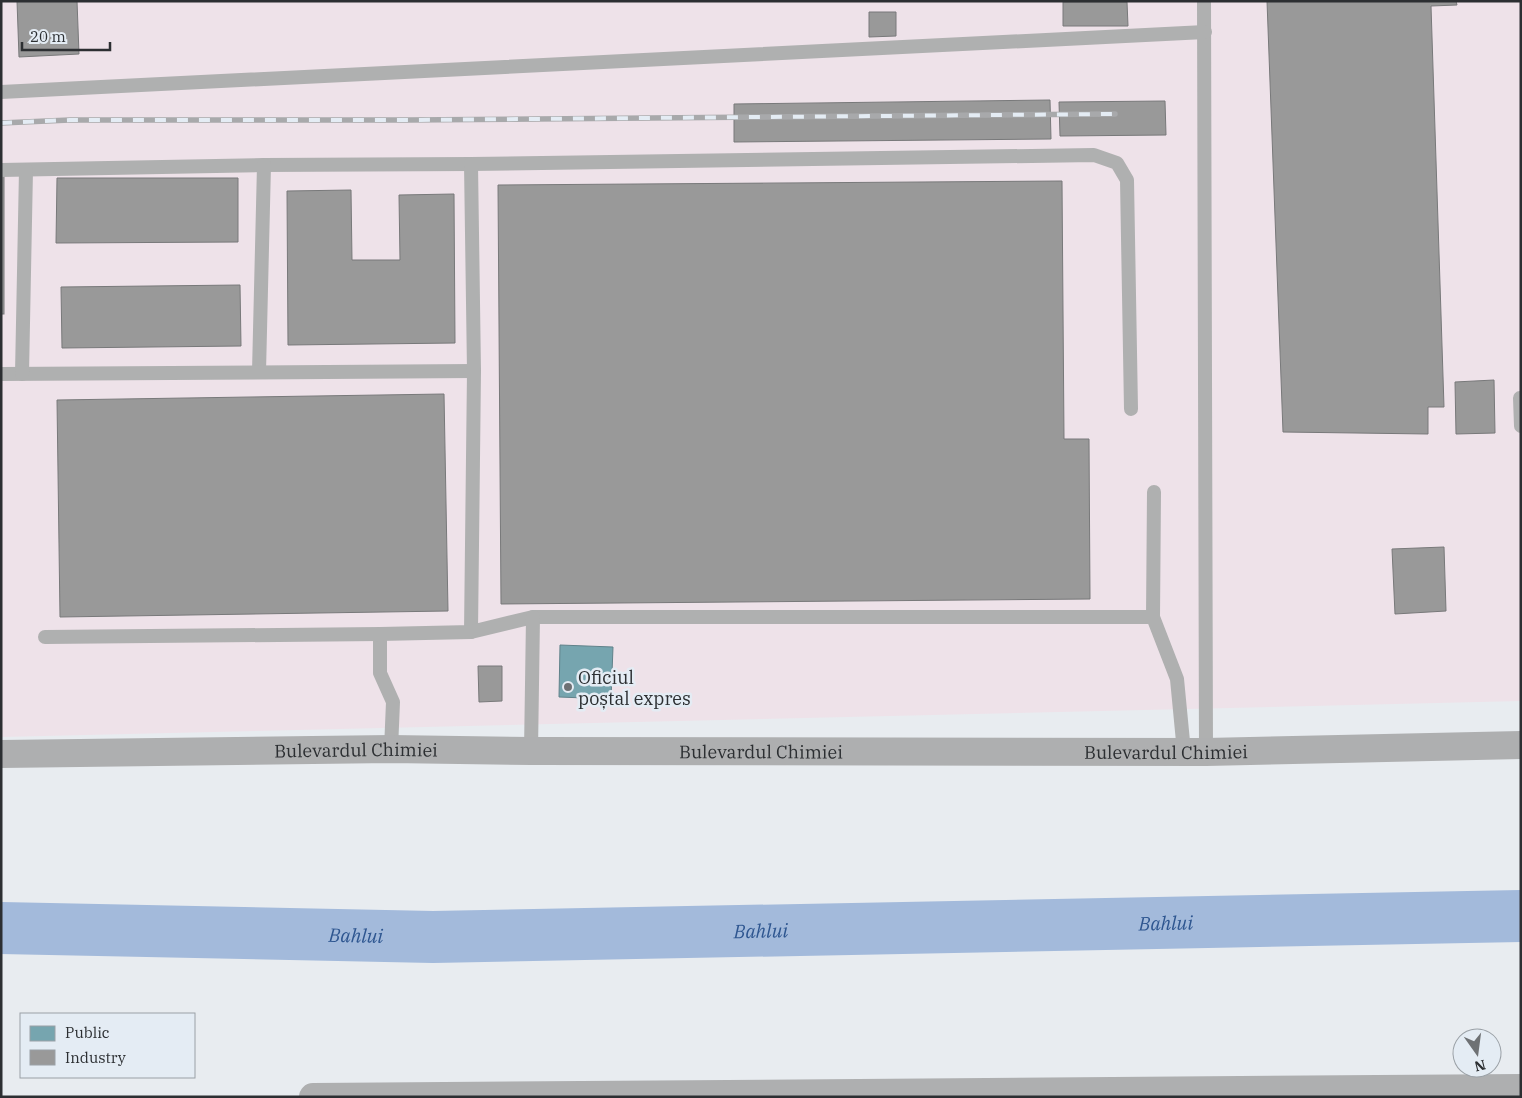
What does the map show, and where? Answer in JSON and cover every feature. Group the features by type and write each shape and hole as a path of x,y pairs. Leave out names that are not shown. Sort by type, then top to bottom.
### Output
{"street":[{"name":"Bulevardul Chimiei","path":"1,754 391,749 1195,752 1521,745"},
{"path":"313,1097 1521,1088"}],"lane":[{"path":"1195,752 1204,1"},
{"path":"1,92 1205,32"},
{"path":"1,170 1094,155 1118,163 1127,180 1131,409"},
{"path":"471,164 474,371 471,632"},
{"path":"259,372 264,165"},
{"path":"22,374 26,170"},
{"path":"1,374 474,371"},
{"path":"1520,398 1521,426"},
{"path":"1154,492 1153,618 1177,679 1195,752"},
{"path":"45,637 471,632 533,617 1153,618"},
{"path":"531,751 533,617"},
{"path":"380,634 380,673 393,702 391,749"}],"shaded area":[{"path":"1,1 1521,1 1521,701 1,737"}],"building: Public":[{"path":"560,645 613,647 611,699 559,697"}],"building: Industry":[{"path":"17,1 77,1 79,54 19,57"},
{"path":"1267,1 1456,1 1457,5 1431,6 1444,407 1428,407 1428,434 1283,432"},
{"path":"1063,2 1127,2 1128,26 1063,26"},
{"path":"869,12 896,12 896,36 869,37"},
{"path":"1050,100 1051,139 734,142 734,104"},
{"path":"1165,101 1166,135 1060,136 1059,102"},
{"path":"1,174 4,174 4,314 1,314"},
{"path":"57,178 238,178 238,242 56,243"},
{"path":"1062,181 1064,439 1089,439 1090,599 501,604 498,185"},
{"path":"351,190 352,260 400,260 399,195 454,194 455,343 288,345 287,191"},
{"path":"240,285 241,346 62,348 61,287"},
{"path":"1494,380 1495,433 1456,434 1455,382"},
{"path":"444,394 448,611 60,617 57,400"},
{"path":"1444,547 1446,611 1395,614 1392,549"},
{"path":"478,666 502,666 502,701 479,702"}],"waterway":[{"name":"Bahlui","path":"1,928 433,937 1521,916"}],"railway":[{"path":"1,123 70,120 408,120 1115,114"}],"place":[{"name":"Oficiul poștal expres","path":"568,687"}]}
